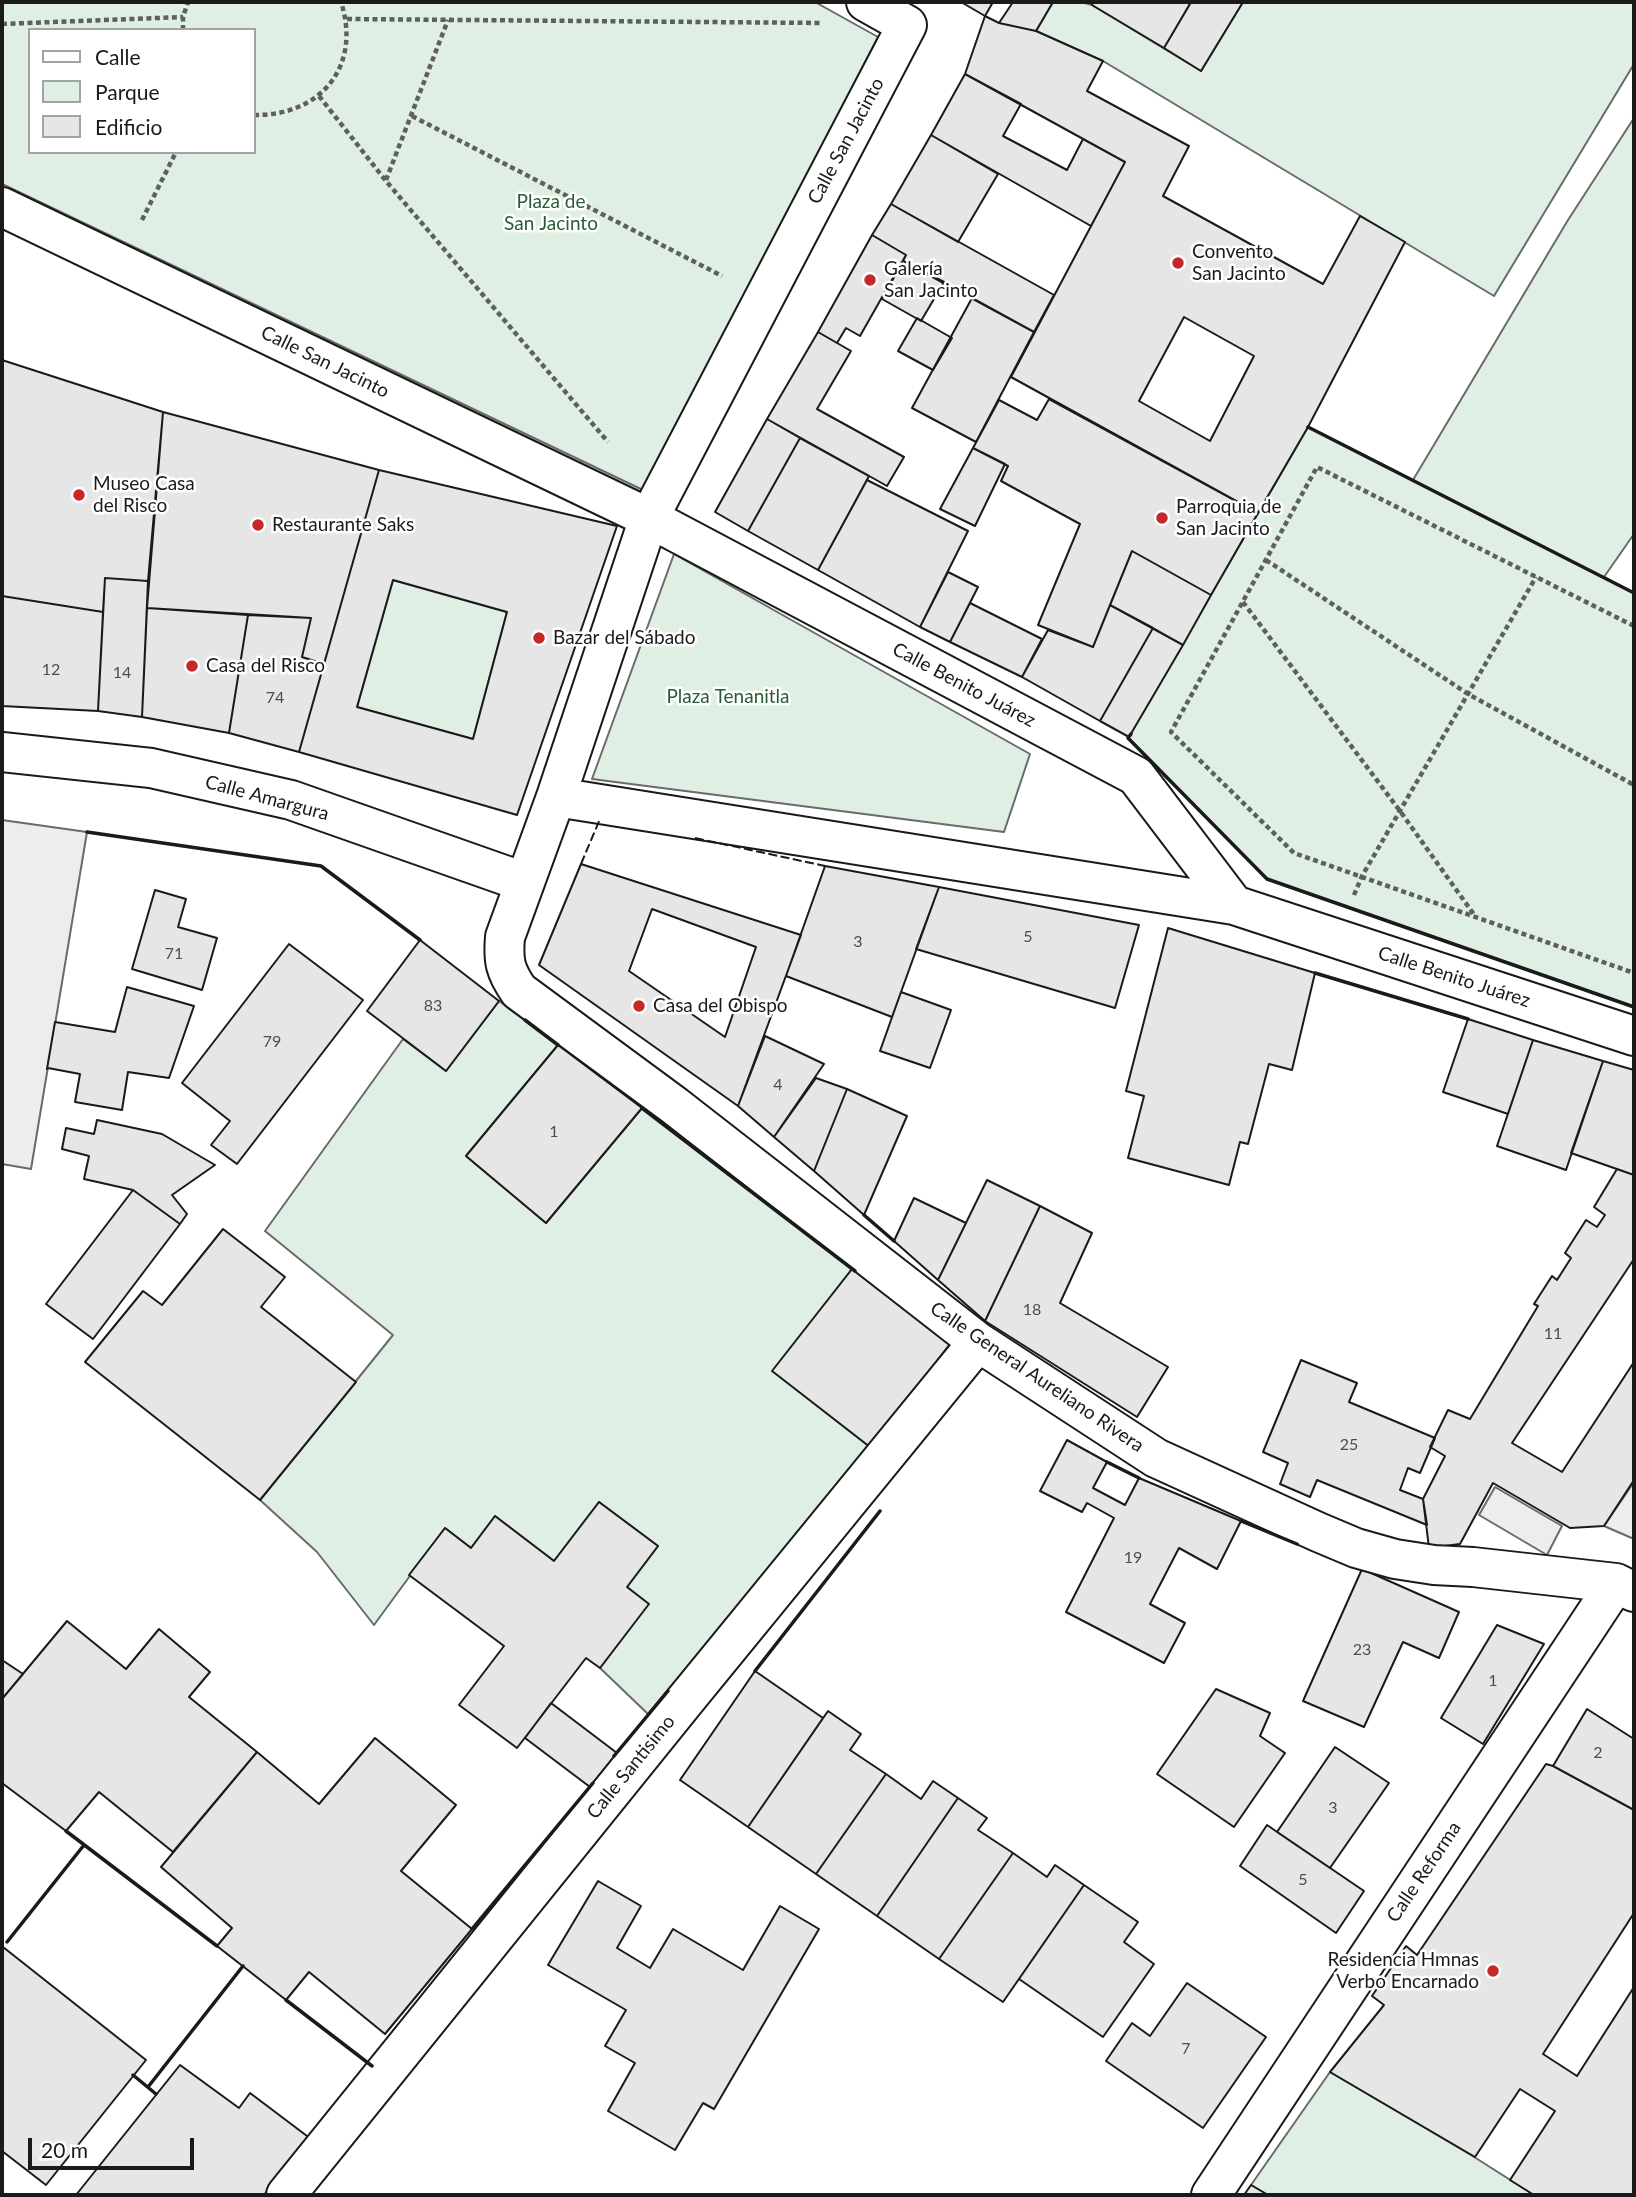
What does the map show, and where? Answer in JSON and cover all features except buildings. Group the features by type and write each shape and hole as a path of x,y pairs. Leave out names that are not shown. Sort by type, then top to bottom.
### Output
{"street":[{"name":"Calle San Jacinto","path":"535,1003 519,991 508,975 503,956 505,937 556,797 649,518 907,25 866,2"},
{"name":"Calle San Jacinto","path":"2,207 649,518"},
{"name":"Calle Benito Juárez","path":"649,518 1136,776 1234,905"},
{"name":"Calle Amargura","path":"2,752 151,768 291,800 524,882"},
{"name":"Calle Benito Juárez","path":"556,797 1234,905 1634,1036"},
{"name":"Calle General Aureliano Rivera","path":"535,1003 676,1106 978,1342 1156,1458 1356,1548 1395,1559 1625,1587"},
{"name":"Calle Santisimo","path":"286,2195 691,1692 978,1342"},
{"name":"Calle Reforma","path":"1211,2195 1625,1587"}],"path":[{"path":"183,28 188,2"},
{"path":"256,115 274,115 298,109 319,96 337,74 347,47 347,19 341,2"},
{"path":"2,24 183,17"},
{"path":"347,19 824,23"},
{"path":"386,181 448,20"},
{"path":"319,96 386,181 614,449"},
{"path":"412,116 730,281"},
{"path":"120,264 175,154"},
{"path":"1634,626 1317,467 1171,732 1294,853 1634,973"},
{"path":"1266,560 1468,694 1634,785"},
{"path":"1353,897 1399,811 1536,577"},
{"path":"1242,602 1475,916"}],"green space":[{"name":"Plaza de San Jacinto","path":"2,2 815,2 878,37 645,491 2,184"},
{"path":"1053,2 1081,2 1092,5 1201,71 1243,2 1634,2 1634,64 1494,296 1103,61 1036,31"},
{"path":"1634,118 1634,534 1604,577 1634,593 1634,1007 1267,879 1128,738 1308,427 1413,480 1568,220"},
{"name":"Plaza Tenanitla","path":"674,554 1030,754 1004,832 592,779"},
{"path":"393,580 507,612 473,739 357,707"},
{"path":"499,1001 558,1045 466,1156 546,1223 642,1108 852,1269 773,1371 870,1447 648,1714 600,1668 648,1604 627,1587 658,1546 599,1502 554,1561 495,1516 471,1548 445,1528 374,1625 317,1552 260,1500 393,1335 265,1231 403,1039 446,1071"},
{"path":"1330,2072 1534,2195 1268,2195 1251,2185"}],"shaded area":[{"path":"2,820 87,832 31,1169 2,1164"},
{"path":"1634,1482 1634,1539 1604,1526"},
{"path":"1495,1487 1562,1526 1547,1555 1479,1515"}],"fence":[{"path":"581,864 600,819"},
{"path":"695,838 825,866"}],"wall":[{"path":"1308,427 1634,593"},
{"path":"1131,734 1128,738 1267,879 1634,1007"},
{"path":"87,832 321,866 420,940"},
{"path":"1315,973 1468,1019"},
{"path":"525,1020 558,1045"},
{"path":"642,1108 855,1271"},
{"path":"864,1215 894,1241"},
{"path":"1107,1462 1139,1478"},
{"path":"755,1671 880,1511"},
{"path":"1241,1521 1297,1544"},
{"path":"614,1756 668,1691"},
{"path":"472,1929 593,1783"},
{"path":"66,1831 217,1946"},
{"path":"7,1942 84,1845"},
{"path":"148,2087 243,1966"},
{"path":"286,2000 372,2066"},
{"path":"133,2075 156,2094"}],"place":[{"name":"Convento San Jacinto","path":"1178,263"},
{"name":"Galería San Jacinto","path":"870,280"},
{"name":"Museo Casa del Risco","path":"79,495"},
{"name":"Parroquia de San Jacinto","path":"1162,518"},
{"name":"Restaurante Saks","path":"258,525"},
{"name":"Bazar del Sábado","path":"539,638"},
{"name":"Casa del Risco","path":"192,666"},
{"name":"Casa del Obispo","path":"639,1006"},
{"name":"Residencia Hmnas Verbo Encarnado","path":"1493,1971"}]}
